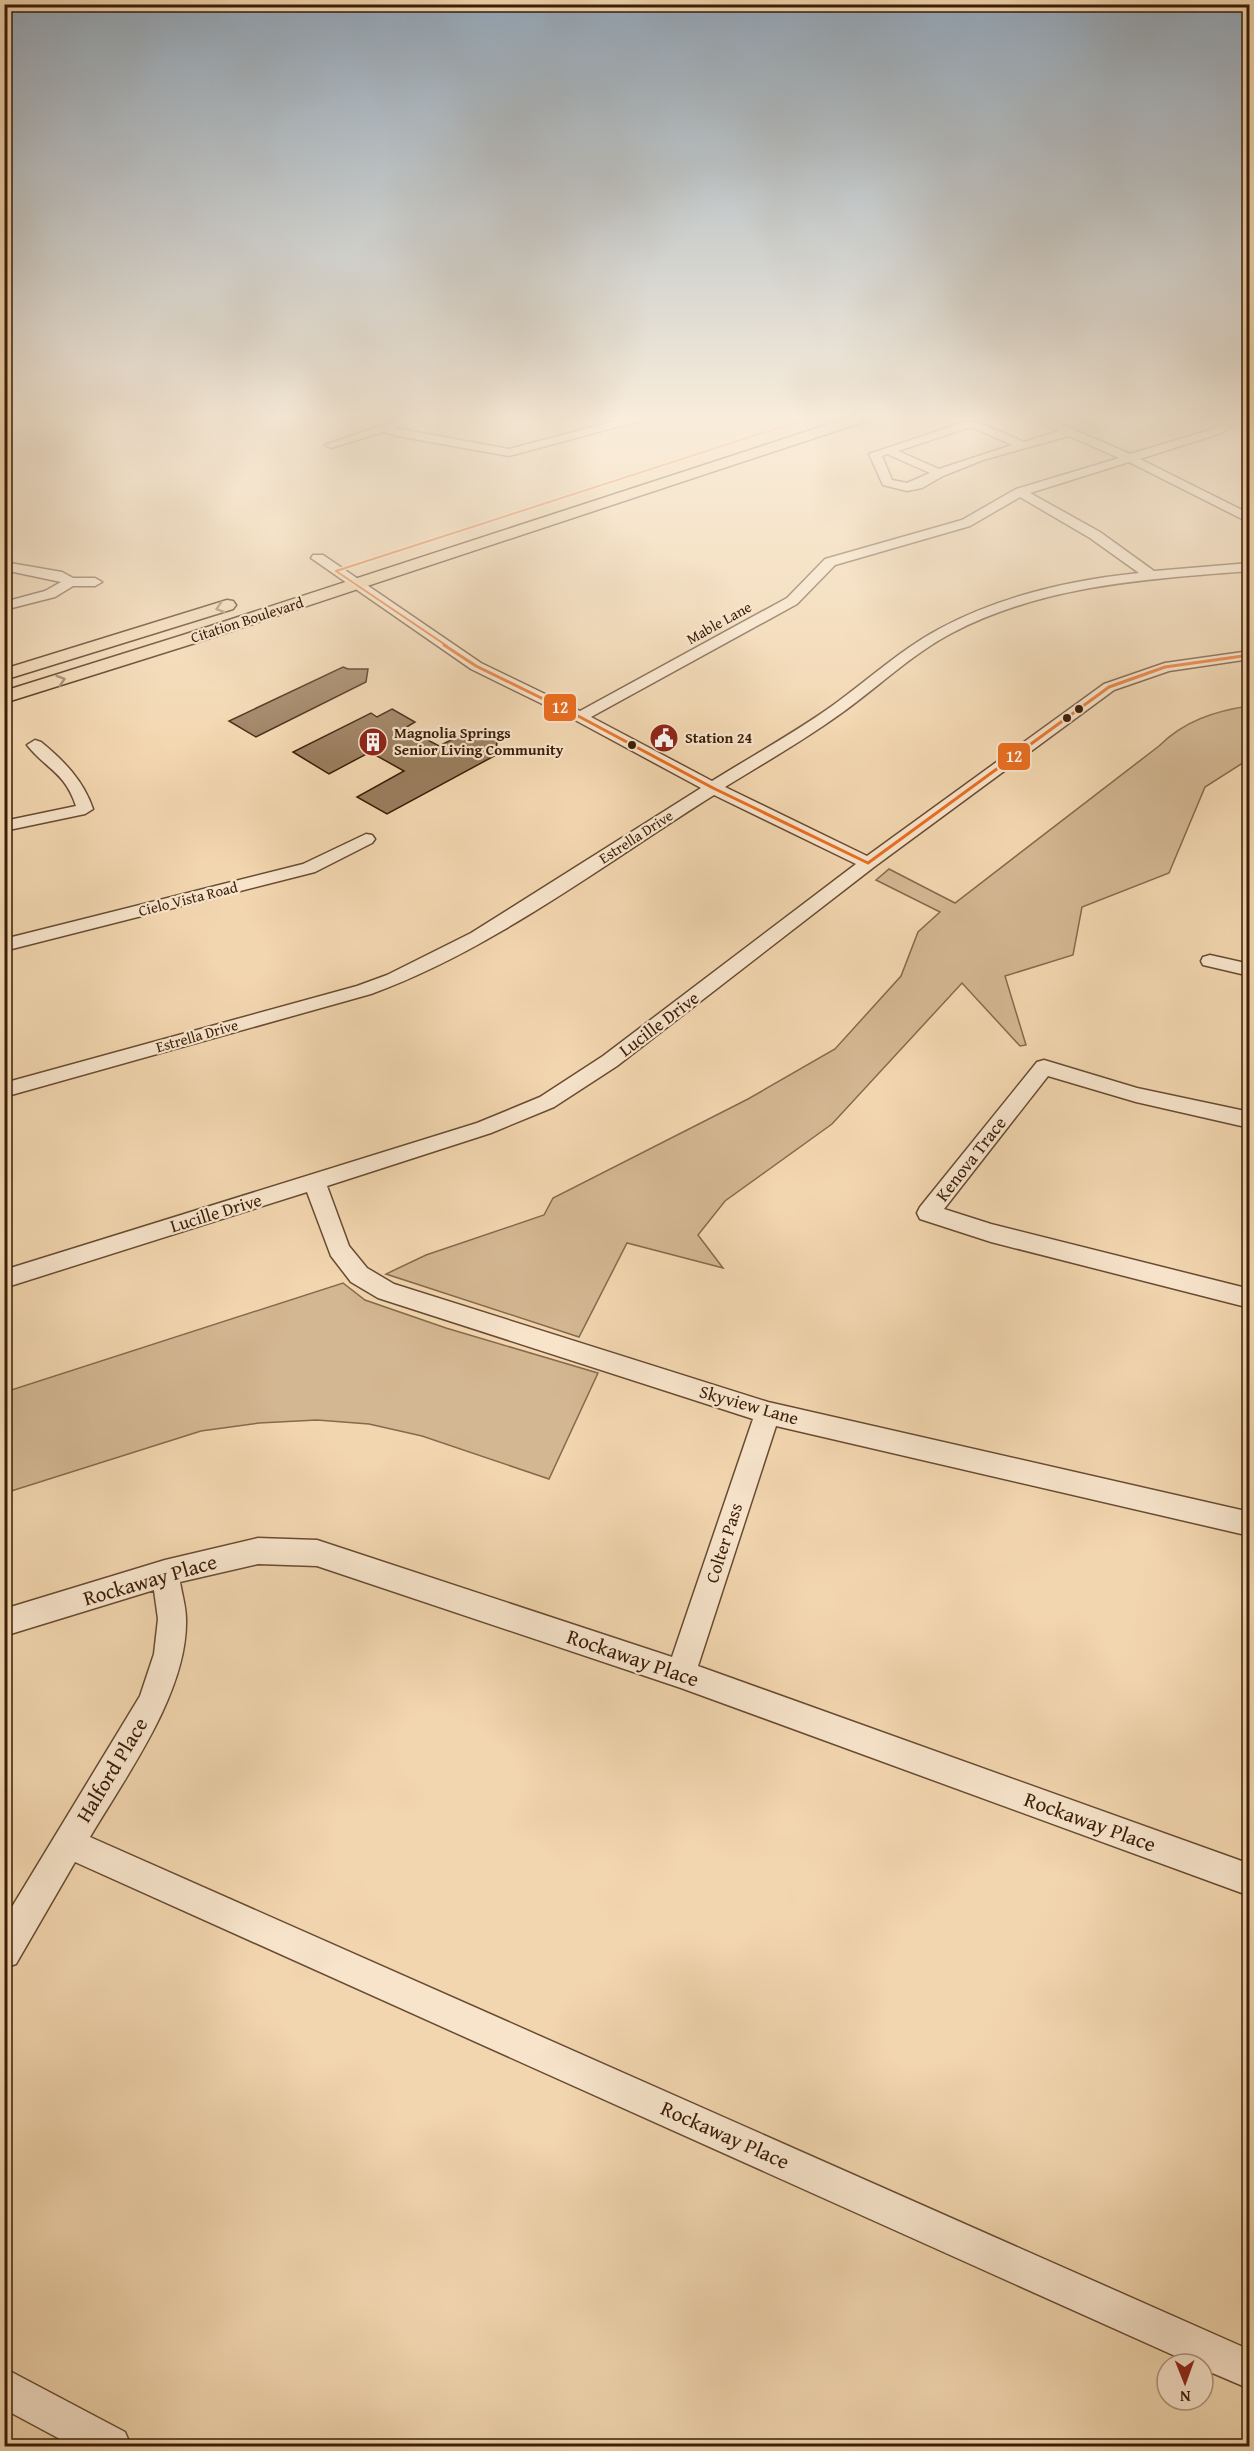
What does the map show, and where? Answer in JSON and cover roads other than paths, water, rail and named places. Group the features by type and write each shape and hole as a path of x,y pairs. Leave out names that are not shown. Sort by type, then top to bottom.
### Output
{"main road":[{"name":"Citation Boulevard","path":"314,578 458,531"},
{"name":"Citation Boulevard","path":"4,697 516,531"},
{"name":"Citation Boulevard","path":"4,675 248,599"}],"street":[{"name":"Mable Lane","path":"580,717 792,601 803,591 816,571 830,562 937,531"},
{"path":"1089,531 1151,575"},
{"path":"318,558 476,666 580,717 713,788 868,863"},
{"path":"4,566 62,576 70,582"},
{"name":"Estrella Drive","path":"4,1089 397,979 489,931 848,702 890,666 943,632 984,613 1038,594 1094,582 1250,567"},
{"path":"4,606 50,594 70,582 96,582"},
{"name":"Lucille Drive","path":"4,1279 484,1128 547,1102 610,1061 868,863 1109,687 1156,670 1195,660 1250,655"},
{"path":"4,826 85,809 81,793 71,776 35,745"},
{"name":"Cielo Vista Road","path":"4,945 309,868 366,839"},
{"path":"1210,960 1250,970"},
{"name":"Kenova Trace","path":"1250,1120 1136,1095 1044,1068 928,1213 992,1233 1250,1299"},
{"name":"Skyview Lane","path":"315,1183 339,1250 359,1275 386,1291 768,1413 1250,1524"},
{"name":"Colter Pass","path":"681,1674 768,1413"},
{"name":"Rockaway Place","path":"4,1623 165,1573 258,1551 317,1553 681,1674 1250,1880"},
{"name":"Halford Place","path":"4,1952 152,1703 168,1654 172,1619 165,1573"},
{"name":"Rockaway Place","path":"68,1843 1250,2370"},
{"path":"4,2387 111,2446"}],"place":[{"name":"Station 24","path":"664,738"},
{"name":"Magnolia Springs Senior Living Community","path":"373,742"}]}
